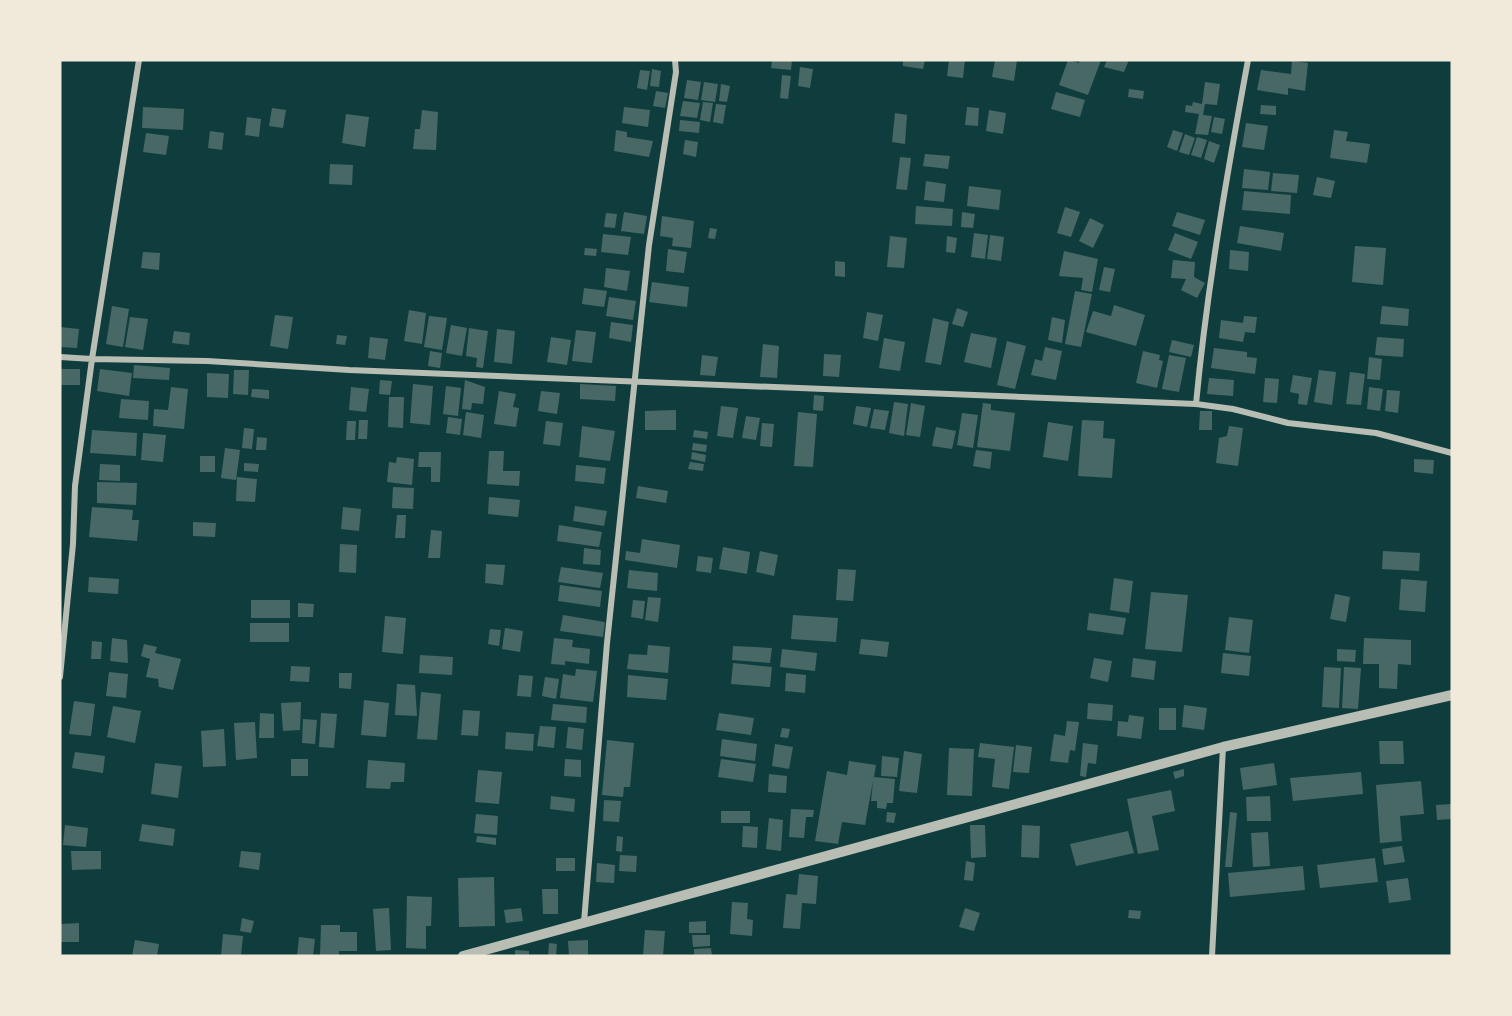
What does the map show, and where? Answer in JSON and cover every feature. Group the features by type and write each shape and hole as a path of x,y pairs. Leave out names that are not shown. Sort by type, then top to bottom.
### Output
{"street":[{"path":"60,677 73,544 75,486 92,359 139,60"},
{"path":"584,922 607,643 649,245 676,72 675,60"},
{"path":"1196,404 1218,231 1248,60"},
{"path":"60,357 207,361 348,370 1196,404 1288,423 1376,433 1452,453"},
{"path":"463,956 1223,747 1452,695"},
{"path":"1212,956 1223,747"}],"building":[{"path":"772,60 792,60 791,70 771,68"},
{"path":"903,60 925,60 923,69 903,66"},
{"path":"949,60 965,60 963,78 947,76"},
{"path":"995,60 1017,60 1014,81 992,77"},
{"path":"1068,60 1079,63 1080,60 1101,60 1088,95 1059,85"},
{"path":"1107,60 1129,60 1124,72 1104,67"},
{"path":"1292,61 1308,63 1305,91 1288,88 1288,95 1257,90 1261,70 1291,74"},
{"path":"800,67 813,69 810,88 798,86"},
{"path":"652,69 661,71 659,87 650,86"},
{"path":"640,70 650,71 647,90 637,88"},
{"path":"782,75 791,76 788,99 780,98"},
{"path":"687,80 701,82 698,100 684,98"},
{"path":"704,82 718,84 715,102 701,100"},
{"path":"1205,82 1220,84 1217,105 1205,104 1203,115 1212,116 1208,135 1195,134 1199,114 1185,112 1186,105 1192,106 1193,102 1202,104"},
{"path":"721,84 730,86 727,102 719,101"},
{"path":"1129,89 1144,91 1143,99 1128,97"},
{"path":"656,91 668,93 665,108 653,106"},
{"path":"1056,92 1085,100 1080,117 1051,109"},
{"path":"683,101 700,103 697,118 680,116"},
{"path":"703,102 713,103 710,122 700,120"},
{"path":"716,104 726,105 723,124 713,122"},
{"path":"1261,105 1276,106 1276,115 1260,114"},
{"path":"143,107 184,109 183,130 142,128"},
{"path":"624,107 650,110 648,127 622,123"},
{"path":"967,107 979,108 978,126 965,125"},
{"path":"272,108 286,110 283,128 269,126"},
{"path":"422,110 438,112 436,150 413,149 415,129 420,129"},
{"path":"989,110 1006,113 1003,134 986,131"},
{"path":"895,113 907,115 905,144 892,142"},
{"path":"346,114 369,117 365,147 342,143"},
{"path":"247,117 261,119 259,137 245,135"},
{"path":"1214,117 1225,119 1222,134 1211,132"},
{"path":"680,120 700,122 699,133 679,131"},
{"path":"1246,123 1268,126 1264,150 1242,147"},
{"path":"616,130 627,132 627,137 653,141 649,157 614,151"},
{"path":"1173,130 1183,133 1177,151 1167,147"},
{"path":"1334,130 1348,132 1346,141 1370,144 1367,163 1330,158"},
{"path":"210,131 224,133 222,150 208,148"},
{"path":"146,133 169,136 166,155 143,152"},
{"path":"1185,134 1195,138 1189,155 1179,152"},
{"path":"1197,137 1207,140 1201,158 1191,155"},
{"path":"685,140 698,142 696,157 683,154"},
{"path":"1209,141 1220,145 1214,163 1204,159"},
{"path":"925,154 950,156 948,169 923,166"},
{"path":"900,157 911,158 907,190 896,189"},
{"path":"330,164 353,165 352,185 329,184"},
{"path":"1244,169 1270,172 1268,190 1242,188"},
{"path":"1273,173 1299,175 1297,193 1271,191"},
{"path":"1317,177 1335,181 1331,198 1313,195"},
{"path":"926,181 946,184 944,202 924,200"},
{"path":"969,186 1001,190 999,210 967,206"},
{"path":"1244,191 1291,195 1290,214 1242,210"},
{"path":"916,206 953,209 952,226 915,224"},
{"path":"1065,207 1080,212 1071,237 1057,233"},
{"path":"624,212 647,216 644,234 621,231"},
{"path":"962,212 975,214 973,228 961,227"},
{"path":"1177,212 1205,220 1200,235 1172,226"},
{"path":"606,213 617,214 615,228 604,227"},
{"path":"662,216 694,221 691,248 672,246 673,238 660,236"},
{"path":"1090,218 1104,225 1093,248 1079,241"},
{"path":"1240,226 1284,233 1281,251 1237,243"},
{"path":"710,228 717,229 715,239 708,238"},
{"path":"974,233 988,235 985,259 971,257"},
{"path":"1175,233 1198,242 1191,259 1168,250"},
{"path":"603,234 631,237 628,255 601,252"},
{"path":"990,235 1004,237 1001,261 987,259"},
{"path":"890,236 907,238 904,268 887,267"},
{"path":"947,236 957,238 955,253 946,252"},
{"path":"1355,246 1386,248 1383,285 1352,282"},
{"path":"585,248 597,249 596,256 584,255"},
{"path":"668,249 687,252 684,273 666,271"},
{"path":"1230,250 1249,252 1248,271 1229,269"},
{"path":"1064,251 1098,259 1092,292 1081,290 1083,278 1059,276"},
{"path":"143,252 160,253 159,270 141,268"},
{"path":"1173,260 1195,262 1194,277 1205,283 1197,298 1181,290 1186,279 1171,278"},
{"path":"835,261 845,262 845,277 835,276"},
{"path":"1104,267 1115,269 1110,292 1099,290"},
{"path":"606,268 630,271 627,291 604,287"},
{"path":"652,282 689,287 687,307 649,302"},
{"path":"584,288 607,291 604,307 582,304"},
{"path":"1075,291 1092,294 1081,347 1065,344"},
{"path":"609,297 636,301 633,320 606,316"},
{"path":"1114,305 1145,315 1136,346 1086,332 1093,311 1111,316"},
{"path":"112,306 129,309 123,347 106,344"},
{"path":"1382,306 1409,309 1408,326 1380,324"},
{"path":"957,308 968,312 963,327 952,324"},
{"path":"409,310 426,313 422,344 404,341"},
{"path":"867,312 883,315 878,341 863,338"},
{"path":"275,315 293,317 288,349 270,346"},
{"path":"429,316 447,318 442,350 424,347"},
{"path":"1244,316 1257,317 1255,333 1245,332 1243,342 1219,338 1221,320 1243,323"},
{"path":"130,317 148,319 143,350 125,347"},
{"path":"1052,317 1065,320 1062,343 1048,340"},
{"path":"933,318 949,322 941,365 925,362"},
{"path":"611,322 633,325 631,342 609,338"},
{"path":"451,325 467,328 462,356 446,353"},
{"path":"60,327 79,329 77,348 60,347"},
{"path":"469,328 488,331 483,368 476,367 477,358 466,356"},
{"path":"497,329 515,331 512,364 494,362"},
{"path":"576,330 596,332 592,363 572,361"},
{"path":"174,331 190,333 189,345 172,343"},
{"path":"971,333 997,338 991,368 964,362"},
{"path":"337,335 347,336 345,345 336,344"},
{"path":"370,337 388,339 385,360 368,358"},
{"path":"551,337 571,340 567,365 547,362"},
{"path":"1377,337 1404,339 1403,357 1375,355"},
{"path":"884,338 905,342 900,371 879,368"},
{"path":"1172,340 1194,345 1191,357 1169,352"},
{"path":"1007,341 1026,346 1015,389 997,385"},
{"path":"763,344 779,346 777,378 760,377"},
{"path":"1045,347 1062,351 1056,380 1031,375 1035,359 1042,361"},
{"path":"1214,348 1247,352 1247,357 1257,358 1255,374 1211,368"},
{"path":"430,351 442,353 440,368 428,366"},
{"path":"1143,351 1160,355 1159,360 1163,361 1157,388 1136,383"},
{"path":"824,354 841,355 839,377 823,376"},
{"path":"702,355 718,357 715,376 700,375"},
{"path":"1169,355 1186,358 1179,392 1162,389"},
{"path":"1369,357 1382,359 1380,380 1367,379"},
{"path":"134,365 170,368 169,380 133,378"},
{"path":"60,369 80,369 80,385 60,385"},
{"path":"100,369 132,373 129,396 97,391"},
{"path":"234,370 249,370 248,395 233,394"},
{"path":"1319,370 1336,372 1332,405 1314,402"},
{"path":"1350,372 1365,374 1361,405 1346,404"},
{"path":"207,373 229,374 228,398 207,397"},
{"path":"1293,375 1312,378 1307,405 1298,404 1299,394 1290,392"},
{"path":"1209,378 1234,380 1233,396 1207,394"},
{"path":"1265,378 1279,379 1277,403 1263,402"},
{"path":"380,380 392,381 390,395 379,394"},
{"path":"465,380 485,387 483,404 472,403 471,410 462,409"},
{"path":"413,384 433,386 430,425 410,423"},
{"path":"580,384 616,386 615,401 580,399"},
{"path":"446,386 461,388 458,416 443,414"},
{"path":"171,387 188,389 184,429 153,426 154,409 168,410"},
{"path":"351,387 369,389 366,412 349,410"},
{"path":"1369,387 1383,389 1380,411 1367,409"},
{"path":"252,389 269,390 269,399 251,397"},
{"path":"1387,390 1400,391 1398,413 1385,411"},
{"path":"499,391 516,394 513,407 519,408 516,427 494,424"},
{"path":"541,391 560,393 557,414 538,411"},
{"path":"814,395 824,396 823,411 813,410"},
{"path":"389,397 404,397 403,428 388,427"},
{"path":"121,399 149,401 148,420 119,418"},
{"path":"894,402 908,404 904,436 889,433"},
{"path":"911,403 925,406 920,437 906,435"},
{"path":"983,403 991,404 991,410 1015,413 1010,451 977,447"},
{"path":"721,406 738,408 733,438 717,436"},
{"path":"856,406 871,408 867,427 853,424"},
{"path":"874,409 889,411 885,430 870,428"},
{"path":"676,410 676,430 645,430 645,411"},
{"path":"1200,411 1212,411 1212,430 1199,430"},
{"path":"466,412 484,415 481,438 463,435"},
{"path":"798,412 817,414 813,467 794,466"},
{"path":"962,413 978,415 973,448 957,445"},
{"path":"746,416 760,418 756,440 742,438"},
{"path":"448,417 462,419 460,435 446,433"},
{"path":"359,420 368,420 367,439 358,439"},
{"path":"1082,420 1104,421 1103,438 1115,439 1112,478 1078,476"},
{"path":"347,421 356,421 355,440 346,440"},
{"path":"546,421 563,423 560,446 543,444"},
{"path":"1048,422 1073,426 1068,461 1043,457"},
{"path":"762,423 774,424 772,447 760,446"},
{"path":"582,426 615,431 610,461 579,457"},
{"path":"1229,426 1243,428 1238,466 1216,463 1219,438 1227,436"},
{"path":"936,427 956,431 952,449 932,446"},
{"path":"244,428 254,429 252,449 242,448"},
{"path":"92,430 137,433 136,456 90,453"},
{"path":"694,430 708,432 707,439 693,437"},
{"path":"143,433 166,435 163,462 141,460"},
{"path":"257,437 267,438 266,450 256,450"},
{"path":"693,443 707,445 706,452 692,450"},
{"path":"225,448 240,450 236,480 221,478"},
{"path":"976,450 992,452 990,469 973,466"},
{"path":"489,451 504,451 503,471 520,471 519,486 487,484"},
{"path":"419,452 441,452 440,482 431,482 431,467 418,467"},
{"path":"692,452 706,455 705,462 691,459"},
{"path":"200,456 215,456 215,472 200,472"},
{"path":"397,457 414,459 412,485 387,482 389,462 396,463"},
{"path":"1414,459 1434,460 1433,474 1414,472"},
{"path":"690,462 704,464 703,471 688,469"},
{"path":"244,463 259,464 258,472 244,471"},
{"path":"100,464 120,465 120,481 99,480"},
{"path":"576,465 606,468 604,484 575,481"},
{"path":"237,477 257,479 255,502 236,501"},
{"path":"97,482 137,483 136,505 97,503"},
{"path":"638,486 668,491 666,503 636,498"},
{"path":"393,487 414,488 413,509 392,508"},
{"path":"489,497 520,500 518,517 488,514"},
{"path":"575,506 607,511 604,526 573,521"},
{"path":"92,507 133,510 132,520 139,520 137,541 89,537"},
{"path":"343,507 361,509 359,531 341,529"},
{"path":"397,515 406,515 405,538 395,538"},
{"path":"193,522 216,523 215,537 193,536"},
{"path":"559,525 602,532 599,547 557,541"},
{"path":"431,530 442,531 440,558 428,558"},
{"path":"642,539 680,545 677,568 625,560 626,551 640,553"},
{"path":"340,544 357,545 356,573 339,572"},
{"path":"723,547 750,552 747,574 719,569"},
{"path":"584,548 601,550 600,565 583,564"},
{"path":"760,551 778,555 774,576 756,572"},
{"path":"1383,551 1420,553 1419,571 1382,569"},
{"path":"698,556 713,558 711,573 696,571"},
{"path":"486,564 505,565 503,585 485,583"},
{"path":"561,567 603,573 600,588 558,582"},
{"path":"838,569 856,570 853,601 836,600"},
{"path":"629,570 658,573 657,591 627,588"},
{"path":"89,577 119,579 118,594 88,592"},
{"path":"1114,578 1133,581 1129,613 1110,610"},
{"path":"1401,579 1427,581 1425,612 1399,610"},
{"path":"560,585 602,591 600,607 558,601"},
{"path":"1151,592 1188,595 1182,652 1145,649"},
{"path":"1335,594 1350,597 1346,622 1330,619"},
{"path":"648,597 661,598 658,622 645,620"},
{"path":"251,600 290,600 290,618 251,618"},
{"path":"633,600 645,601 643,619 631,617"},
{"path":"298,603 314,604 313,617 298,617"},
{"path":"1089,613 1126,618 1123,635 1087,630"},
{"path":"563,615 605,622 603,637 560,631"},
{"path":"793,615 838,618 836,642 791,639"},
{"path":"385,616 406,618 403,654 382,652"},
{"path":"1229,617 1253,620 1249,653 1225,650"},
{"path":"250,623 289,623 289,642 250,642"},
{"path":"505,628 523,631 520,652 502,649"},
{"path":"490,629 501,630 499,646 488,644"},
{"path":"112,638 127,640 128,663 110,661"},
{"path":"554,638 573,640 572,647 590,649 589,664 565,661 565,665 551,664"},
{"path":"1364,638 1411,640 1411,665 1398,664 1397,689 1379,688 1379,664 1363,664"},
{"path":"861,639 889,642 887,657 859,654"},
{"path":"92,641 102,642 101,659 91,659"},
{"path":"144,644 157,647 155,653 181,659 173,690 159,687 158,679 146,677 150,659 141,656"},
{"path":"648,645 670,647 668,673 627,669 629,654 647,655"},
{"path":"733,646 772,648 770,663 732,660"},
{"path":"782,649 817,653 815,671 780,667"},
{"path":"1337,649 1356,650 1355,662 1337,661"},
{"path":"1223,653 1251,656 1249,676 1221,673"},
{"path":"420,655 453,657 452,675 419,673"},
{"path":"1094,658 1112,661 1108,682 1090,678"},
{"path":"1133,658 1156,661 1154,680 1131,677"},
{"path":"733,663 772,667 770,687 731,684"},
{"path":"291,666 310,667 309,682 290,681"},
{"path":"1324,667 1341,668 1339,708 1322,707"},
{"path":"1344,667 1361,668 1358,709 1342,708"},
{"path":"576,669 597,671 593,702 560,698 563,674 575,676"},
{"path":"109,672 128,674 126,698 106,696"},
{"path":"339,673 352,673 351,689 339,688"},
{"path":"786,673 806,675 805,693 785,691"},
{"path":"519,675 533,676 531,697 517,696"},
{"path":"628,675 668,679 666,700 627,697"},
{"path":"545,677 559,679 556,699 542,696"},
{"path":"397,684 415,685 417,716 395,715"},
{"path":"421,692 441,694 437,740 417,739"},
{"path":"364,700 389,703 386,737 361,735"},
{"path":"74,701 95,704 91,736 69,734"},
{"path":"301,702 300,730 283,731 281,703"},
{"path":"1088,703 1113,705 1112,721 1087,719"},
{"path":"553,704 587,707 586,723 551,720"},
{"path":"1184,705 1207,708 1204,730 1182,727"},
{"path":"113,706 141,711 135,743 107,737"},
{"path":"1159,708 1176,708 1176,730 1159,730"},
{"path":"463,710 480,711 478,736 461,735"},
{"path":"260,713 274,714 274,738 259,738"},
{"path":"321,713 337,714 334,748 319,747"},
{"path":"719,713 754,718 751,735 716,730"},
{"path":"1129,715 1144,717 1141,739 1117,736 1118,721 1128,722"},
{"path":"303,719 317,720 315,744 302,743"},
{"path":"1067,721 1079,722 1075,751 1070,750 1068,763 1050,761 1054,734 1065,736"},
{"path":"255,722 257,758 236,760 234,723"},
{"path":"540,726 556,727 554,748 537,746"},
{"path":"568,727 584,729 582,750 566,748"},
{"path":"782,728 790,729 788,738 780,737"},
{"path":"224,729 226,766 203,767 201,731"},
{"path":"506,732 534,734 533,751 505,749"},
{"path":"722,739 757,744 755,761 720,756"},
{"path":"607,740 634,743 630,787 624,787 623,797 602,795"},
{"path":"1379,741 1403,741 1404,764 1380,764"},
{"path":"980,743 1014,747 1009,789 992,787 995,759 978,757"},
{"path":"1083,743 1098,745 1096,764 1088,763 1086,777 1080,776"},
{"path":"775,744 793,747 789,769 772,766"},
{"path":"1016,745 1032,747 1029,773 1013,772"},
{"path":"949,748 974,749 972,796 947,795"},
{"path":"904,751 922,754 917,793 899,791"},
{"path":"75,752 105,756 103,773 72,768"},
{"path":"882,756 899,758 897,777 881,776"},
{"path":"291,759 308,759 308,776 291,776"},
{"path":"565,759 581,760 581,777 564,776"},
{"path":"721,759 756,764 753,782 718,777"},
{"path":"368,760 405,763 404,782 391,782 390,789 366,788"},
{"path":"849,761 876,765 874,777 895,779 893,803 887,803 886,809 877,808 877,801 871,801 873,781 865,825 842,822 838,844 815,841 827,771 847,775"},
{"path":"155,763 182,766 178,798 151,794"},
{"path":"1274,763 1277,785 1243,790 1240,768"},
{"path":"1184,769 1184,776 1175,779 1173,772"},
{"path":"478,770 502,772 499,804 475,802"},
{"path":"1361,772 1363,794 1293,801 1290,778"},
{"path":"769,774 787,776 786,793 768,792"},
{"path":"1421,781 1424,814 1400,816 1402,841 1380,843 1376,785"},
{"path":"1171,790 1175,811 1152,816 1159,850 1138,854 1127,799"},
{"path":"551,796 575,799 574,812 550,809"},
{"path":"1270,796 1271,821 1247,821 1246,797"},
{"path":"604,800 621,801 619,822 603,821"},
{"path":"1452,804 1452,819 1437,820 1436,805"},
{"path":"791,809 814,810 813,817 806,817 804,838 789,837"},
{"path":"721,811 750,811 750,823 721,823"},
{"path":"887,812 896,813 894,823 886,822"},
{"path":"1230,812 1237,813 1232,867 1225,867"},
{"path":"476,814 498,816 497,835 474,833"},
{"path":"769,818 783,820 781,851 766,849"},
{"path":"142,824 175,829 173,846 139,841"},
{"path":"65,825 88,828 86,847 63,845"},
{"path":"970,825 985,825 986,857 971,858"},
{"path":"1022,825 1040,826 1039,858 1021,857"},
{"path":"743,826 758,827 757,848 742,847"},
{"path":"1128,831 1134,853 1076,866 1070,844"},
{"path":"1268,832 1270,866 1253,867 1251,833"},
{"path":"477,836 496,838 496,845 476,842"},
{"path":"617,836 623,837 622,852 616,851"},
{"path":"1402,846 1405,862 1384,865 1382,849"},
{"path":"71,851 101,851 101,869 72,870"},
{"path":"241,851 261,853 259,870 239,867"},
{"path":"620,855 637,856 636,872 619,871"},
{"path":"556,858 575,858 575,871 556,871"},
{"path":"1375,858 1378,882 1320,888 1317,865"},
{"path":"966,861 975,863 973,881 964,880"},
{"path":"597,863 615,865 614,883 596,882"},
{"path":"1303,866 1305,890 1230,897 1228,873"},
{"path":"799,874 818,876 816,904 802,903 800,929 783,928 786,894 797,895"},
{"path":"494,877 495,926 459,927 458,878"},
{"path":"1408,878 1411,900 1389,903 1386,881"},
{"path":"542,889 558,889 558,914 543,914"},
{"path":"407,896 432,897 431,926 426,926 426,949 406,948"},
{"path":"732,902 748,903 747,919 753,920 752,936 730,934"},
{"path":"389,908 391,950 376,951 373,909"},
{"path":"521,908 523,921 506,923 504,910"},
{"path":"965,908 980,913 974,931 959,927"},
{"path":"1129,910 1141,911 1140,919 1128,918"},
{"path":"242,918 254,921 251,933 240,931"},
{"path":"706,921 706,933 689,933 689,922"},
{"path":"79,923 79,942 60,942 60,924"},
{"path":"321,925 340,925 340,932 357,932 357,951 339,951 339,956 320,956"},
{"path":"645,930 665,931 663,956 643,956"},
{"path":"223,934 243,936 241,956 221,956"},
{"path":"692,935 710,935 710,946 693,947"},
{"path":"299,937 315,939 313,956 297,956"},
{"path":"135,940 159,944 157,956 132,956"},
{"path":"588,940 588,955 569,956 568,941"},
{"path":"549,943 557,944 556,956 548,956"},
{"path":"711,948 712,956 694,956 694,949"},
{"path":"515,950 529,951 529,956 515,956"}]}
